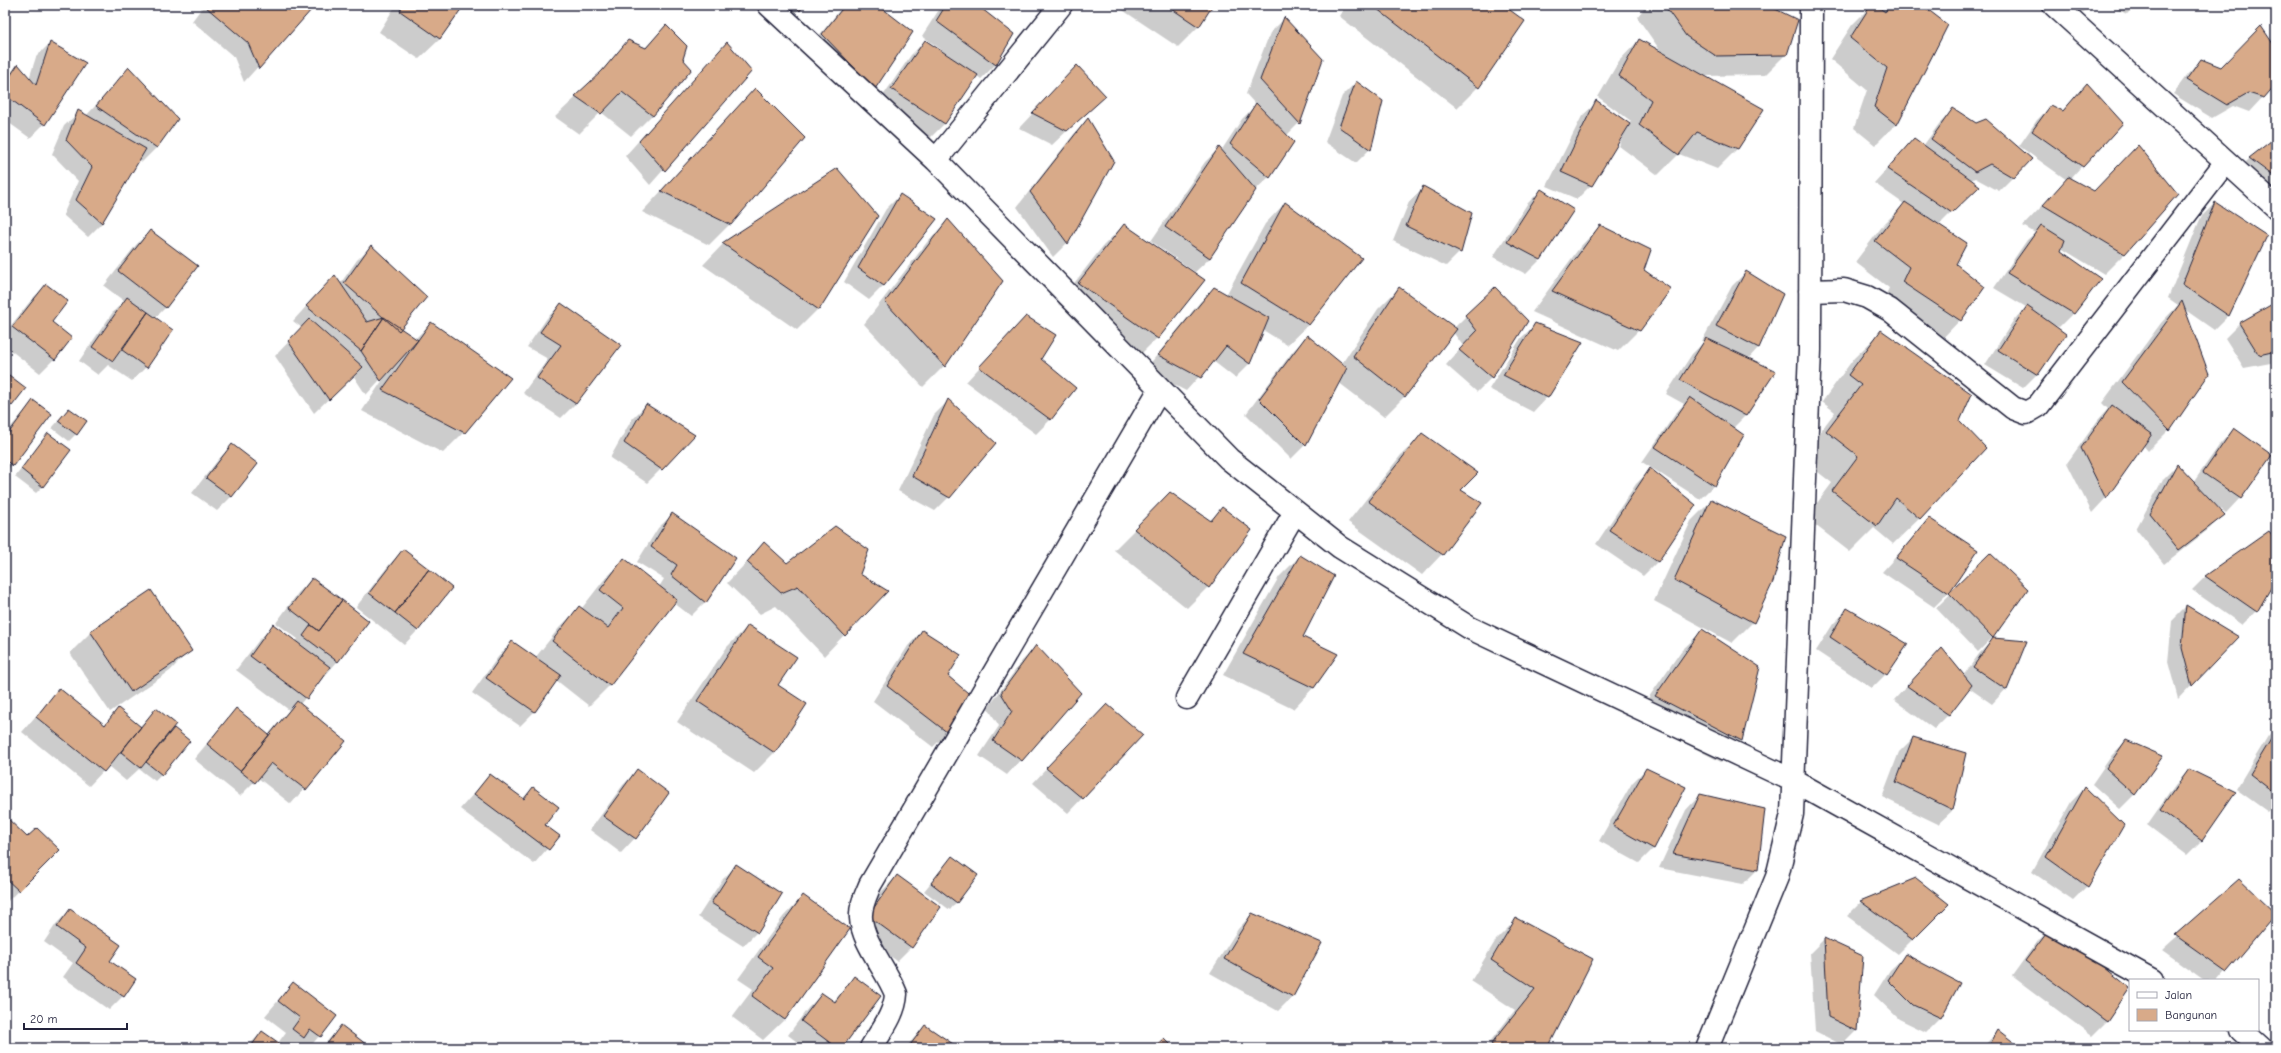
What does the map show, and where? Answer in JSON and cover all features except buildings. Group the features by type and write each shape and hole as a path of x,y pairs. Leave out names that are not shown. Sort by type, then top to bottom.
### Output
{"street":[{"path":"769,5 936,160 1229,459 1340,547 1470,628 1794,781 2150,979"},
{"path":"936,160 1061,5"},
{"path":"1706,1048 1776,877 1792,814 1810,350 1811,5"},
{"path":"2054,5 2276,208"},
{"path":"1810,291 1844,290 1867,297 1890,310 2013,408 2026,413 2038,406 2226,162"},
{"path":"871,1048 891,1014 895,1003 896,994 863,929 862,909 870,885 1160,389"},
{"path":"1187,698 1295,512"},
{"path":"2243,1031 2266,1046"}]}
